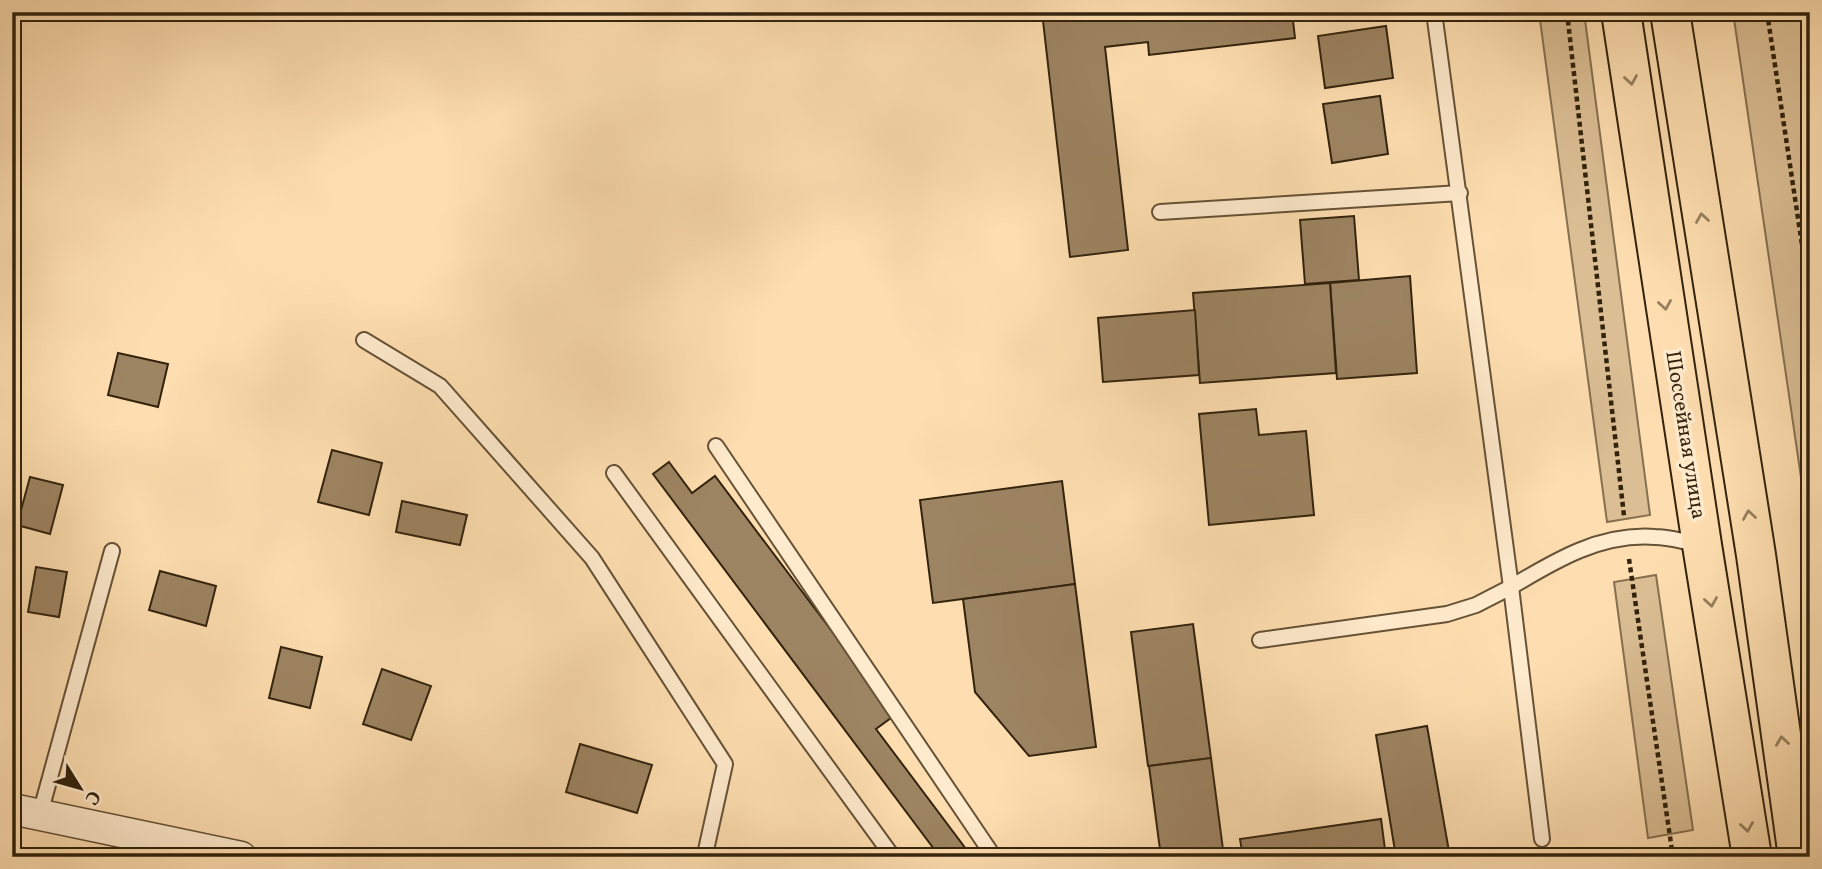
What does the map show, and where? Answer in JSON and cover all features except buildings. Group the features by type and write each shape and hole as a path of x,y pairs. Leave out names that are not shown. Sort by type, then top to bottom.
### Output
{"main road":[{"name":"Шоссейная улица","path":"1621,12 1752,857"},
{"path":"1670,12 1800,833"}],"street":[{"path":"26,812 241,857"}],"lane":[{"path":"1434,12 1460,193 1542,839"},
{"path":"1160,212 1460,193"},
{"path":"364,340 440,386 600,569 725,764 706,850 702,857"},
{"path":"716,446 994,857"},
{"path":"614,473 893,857"},
{"path":"1260,640 1447,614 1476,605 1567,555 1626,537 1657,537 1702,545"},
{"path":"26,812 112,551"}],"path":[{"path":"1567,12 1626,537 1673,857"},
{"path":"1767,12 1810,298"}],"shaded area":[{"path":"1539,12 1584,12 1650,515 1607,522"},
{"path":"1733,12 1805,12 1810,48 1810,539"},
{"path":"1656,575 1693,830 1648,838 1614,582"}]}
